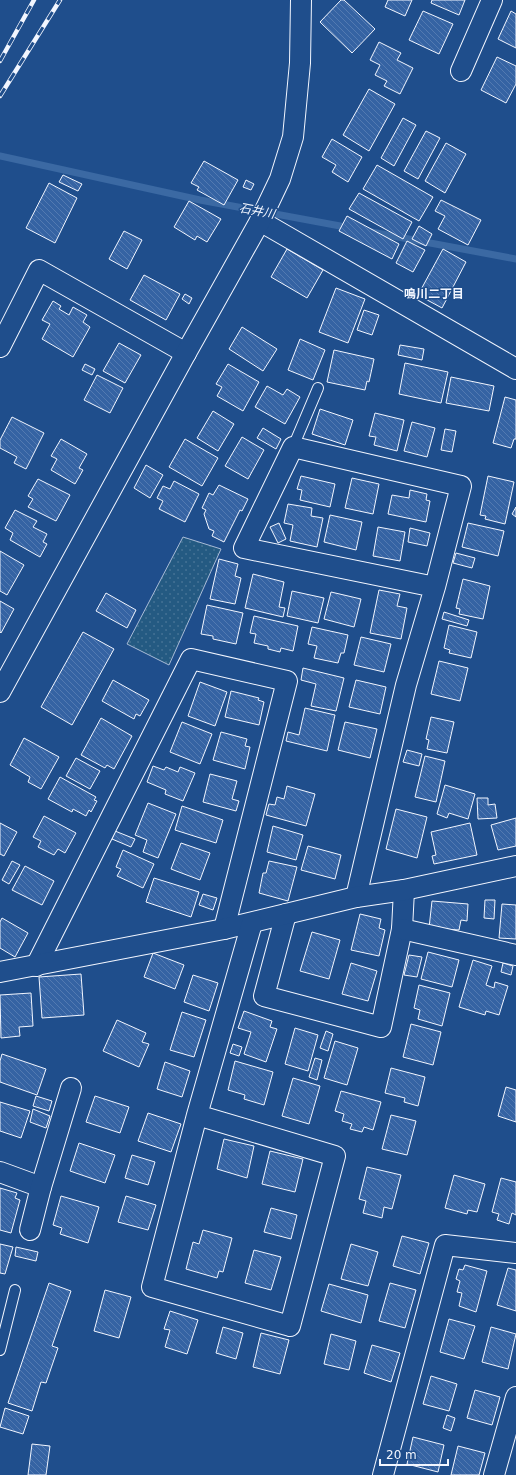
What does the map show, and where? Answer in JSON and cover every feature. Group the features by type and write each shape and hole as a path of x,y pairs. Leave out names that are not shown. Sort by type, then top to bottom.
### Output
{"street":[{"path":"0,692 260,221 280,179 293,137 300,63 300,0"},
{"path":"461,70 492,0"},
{"path":"260,221 516,369"},
{"path":"0,346 39,270 186,353"},
{"path":"356,897 406,685 435,587 461,486 293,447 244,548 435,587"},
{"path":"36,966 191,659 287,681 224,929"},
{"path":"0,972 224,929 356,897 404,890 516,866"},
{"path":"286,914 264,996 381,1027 402,929 404,890"},
{"path":"197,1115 335,1156 290,1326 152,1287 197,1115 252,923"},
{"path":"402,929 516,955"},
{"path":"30,1230 41,1186 71,1088"},
{"path":"0,1172 41,1186"},
{"path":"383,1475 445,1245 516,1253"},
{"path":"494,1475 516,1397"}],"lane":[{"path":"293,447 318,388"},
{"path":"0,1350 15,1290"}],"shaded area":[{"path":"183,537 221,549 169,665 127,644"}],"building":[{"path":"341,0 344,0 375,29 352,53 320,22"},
{"path":"388,0 412,0 405,16 385,7"},
{"path":"432,0 465,0 459,15 431,3"},
{"path":"423,11 453,24 439,54 409,40"},
{"path":"511,11 516,14 516,48 498,39"},
{"path":"379,42 401,53 397,60 413,68 400,94 384,86 387,81 375,75 380,65 370,60"},
{"path":"497,57 516,66 516,84 506,103 481,90"},
{"path":"369,89 395,104 369,151 343,135"},
{"path":"403,118 416,125 394,166 381,158"},
{"path":"426,131 440,138 418,179 404,171"},
{"path":"332,139 362,157 348,182 332,172 336,165 322,157"},
{"path":"446,143 466,154 445,193 425,181"},
{"path":"204,161 238,180 224,205 197,190 199,187 191,183"},
{"path":"377,165 433,197 419,221 363,189"},
{"path":"63,175 82,184 78,191 59,182"},
{"path":"246,180 254,184 251,190 243,187"},
{"path":"49,183 77,198 55,243 26,228"},
{"path":"359,193 412,222 403,239 349,209"},
{"path":"441,200 481,220 468,245 438,229 445,216 435,211"},
{"path":"189,201 221,219 207,242 197,236 195,240 174,227"},
{"path":"347,216 399,244 392,259 339,231"},
{"path":"419,226 432,234 426,246 412,239"},
{"path":"124,231 142,240 127,269 109,259"},
{"path":"407,241 425,250 413,272 396,263"},
{"path":"287,249 323,270 307,298 271,277"},
{"path":"443,249 466,262 442,308 418,295"},
{"path":"144,275 180,294 166,320 130,300"},
{"path":"336,288 365,299 348,343 319,332"},
{"path":"185,294 192,298 189,304 182,299"},
{"path":"53,301 61,306 59,309 69,315 73,307 87,315 83,322 90,327 73,357 42,339 50,324 42,320"},
{"path":"364,310 379,315 372,335 357,330"},
{"path":"242,327 277,349 263,371 229,349"},
{"path":"300,339 325,350 313,380 288,370"},
{"path":"119,343 141,355 125,383 103,371"},
{"path":"400,345 424,349 422,360 398,355"},
{"path":"334,350 374,359 369,382 367,381 365,390 327,382"},
{"path":"405,363 448,372 441,403 399,394"},
{"path":"85,364 95,369 92,375 82,370"},
{"path":"228,364 259,382 243,411 217,396 222,387 216,384"},
{"path":"97,375 123,388 110,413 84,400"},
{"path":"451,377 494,386 489,411 446,403"},
{"path":"267,386 283,395 287,389 300,397 285,424 255,407"},
{"path":"505,397 516,400 516,439 514,439 511,448 493,443"},
{"path":"320,409 353,420 345,445 312,434"},
{"path":"213,411 234,424 218,451 197,438"},
{"path":"375,413 404,420 397,451 374,445 376,437 369,436"},
{"path":"12,417 44,433 26,469 14,463 17,457 0,448 0,440"},
{"path":"412,422 435,428 427,457 404,451"},
{"path":"263,428 281,439 276,449 257,438"},
{"path":"445,429 456,431 452,452 441,450"},
{"path":"242,437 264,450 248,479 225,466"},
{"path":"61,439 87,454 79,468 83,470 75,484 51,470 57,459 51,456"},
{"path":"185,439 218,458 202,486 169,467"},
{"path":"146,465 163,475 150,498 134,488"},
{"path":"301,476 335,484 330,507 300,500 302,490 297,489"},
{"path":"488,476 514,482 505,524 485,519 486,516 480,515"},
{"path":"352,478 379,484 373,514 345,508"},
{"path":"38,479 70,495 56,521 28,507 33,499 28,496"},
{"path":"174,481 199,494 185,522 159,509 163,501 157,498 163,486 170,489"},
{"path":"219,485 248,499 242,511 240,510 224,542 212,536 214,531 209,529 204,514 206,510 202,508 209,493 213,495"},
{"path":"410,490 427,494 426,500 430,501 426,522 388,514 392,495 409,498"},
{"path":"288,504 312,508 311,516 323,518 317,547 290,541 293,525 284,523"},
{"path":"516,507 516,517 512,514"},
{"path":"15,510 37,521 33,527 47,534 43,542 47,544 40,557 10,540 13,533 5,528"},
{"path":"330,515 362,522 356,550 324,542"},
{"path":"279,523 286,539 278,543 270,527"},
{"path":"468,523 504,531 498,556 462,547"},
{"path":"378,527 405,532 400,561 373,556"},
{"path":"410,528 430,533 427,546 408,542"},
{"path":"0,551 24,565 7,595 0,591"},
{"path":"456,553 475,558 472,568 453,563"},
{"path":"219,559 238,564 235,576 241,578 235,604 210,599"},
{"path":"253,574 284,582 279,607 285,608 283,617 245,608"},
{"path":"463,579 490,586 483,619 459,614 460,609 456,608"},
{"path":"379,590 400,594 397,606 407,608 401,639 370,633"},
{"path":"292,591 324,598 318,623 287,616"},
{"path":"331,592 361,599 354,627 324,619"},
{"path":"106,593 136,610 127,628 96,611"},
{"path":"0,601 14,609 1,633 0,632"},
{"path":"207,605 243,613 236,644 213,639 213,636 201,634"},
{"path":"444,612 469,620 467,626 442,619"},
{"path":"254,616 298,626 293,651 281,648 280,652 268,649 268,646 254,643 256,634 250,633"},
{"path":"449,625 477,632 471,658 449,653 450,650 444,648"},
{"path":"312,627 348,635 344,653 341,653 338,663 314,658 317,646 308,644"},
{"path":"83,632 114,649 72,725 41,707"},
{"path":"361,637 391,644 384,672 354,665"},
{"path":"439,661 468,668 460,701 431,694"},
{"path":"303,668 344,678 336,711 311,706 316,684 301,680"},
{"path":"113,680 149,700 140,716 136,714 134,719 102,701"},
{"path":"356,680 386,687 380,714 349,707"},
{"path":"200,682 227,692 215,726 188,716"},
{"path":"231,691 259,698 258,700 264,702 259,725 225,717"},
{"path":"305,708 335,715 327,751 286,741 288,732 299,735"},
{"path":"431,717 454,722 447,753 427,749 429,740 426,739"},
{"path":"101,718 132,736 114,769 107,765 105,768 81,755"},
{"path":"182,722 212,734 200,764 170,752"},
{"path":"345,722 377,729 370,758 338,750"},
{"path":"221,732 247,739 245,746 250,747 245,769 213,760"},
{"path":"24,738 59,757 41,789 28,782 30,777 10,765"},
{"path":"407,750 422,754 419,766 403,762"},
{"path":"425,756 445,761 436,802 415,797"},
{"path":"76,758 100,771 90,789 66,776"},
{"path":"153,766 164,770 166,767 178,772 180,767 195,773 183,801 165,794 166,790 147,782"},
{"path":"210,774 237,781 232,799 239,801 236,811 203,802"},
{"path":"60,777 96,797 94,800 97,801 91,812 89,810 86,816 73,809 72,812 48,799"},
{"path":"445,785 475,794 468,819 449,813 447,818 437,814"},
{"path":"287,786 315,794 306,826 266,815 269,804 275,805 277,797 284,799"},
{"path":"477,798 488,798 488,805 495,804 497,818 478,819"},
{"path":"148,803 176,814 158,858 143,852 147,840 135,835"},
{"path":"182,806 223,820 216,843 175,830"},
{"path":"396,809 427,817 417,858 386,849"},
{"path":"44,816 76,833 65,853 58,849 54,855 38,847 41,841 33,837"},
{"path":"516,818 516,846 498,850 491,825"},
{"path":"0,823 17,832 4,856 0,854"},
{"path":"470,823 477,855 434,864 432,856 436,855 431,832"},
{"path":"273,826 303,835 296,860 267,852"},
{"path":"115,831 135,839 131,847 112,839"},
{"path":"181,843 210,853 200,880 171,869"},
{"path":"308,846 341,855 335,879 301,870"},
{"path":"123,850 154,864 143,888 117,876 121,869 116,867"},
{"path":"12,861 20,865 9,884 2,880"},
{"path":"269,861 297,867 288,901 259,893 263,873 266,873"},
{"path":"25,866 54,881 42,905 12,890"},
{"path":"154,878 199,892 191,917 146,902"},
{"path":"203,894 217,898 213,910 199,905"},
{"path":"485,900 495,900 494,919 484,918"},
{"path":"432,901 468,904 467,921 461,920 459,930 429,928"},
{"path":"502,904 516,905 516,939 499,938"},
{"path":"360,914 381,919 379,928 385,930 379,956 351,950"},
{"path":"2,918 28,933 15,957 0,948 0,922"},
{"path":"312,932 340,940 329,979 300,971"},
{"path":"428,952 459,960 452,987 421,979"},
{"path":"153,953 184,965 175,989 144,977"},
{"path":"409,955 422,957 417,977 404,975"},
{"path":"473,960 492,966 486,985 494,988 495,982 508,986 499,1015 486,1011 485,1015 459,1007"},
{"path":"351,963 377,971 368,1001 342,994"},
{"path":"503,963 513,966 511,975 501,972"},
{"path":"81,974 84,1015 42,1018 39,977"},
{"path":"193,975 218,983 209,1011 184,1002"},
{"path":"419,985 450,993 442,1026 418,1019 420,1010 414,1008"},
{"path":"31,993 33,1026 19,1027 20,1036 1,1038 0,995"},
{"path":"244,1011 272,1021 270,1027 277,1029 266,1062 244,1054 251,1032 238,1028"},
{"path":"182,1012 206,1020 194,1057 170,1050"},
{"path":"117,1020 146,1033 142,1042 149,1044 139,1067 103,1051"},
{"path":"411,1024 441,1032 433,1065 403,1057"},
{"path":"295,1028 318,1035 308,1071 285,1064"},
{"path":"326,1031 333,1034 328,1051 320,1048"},
{"path":"335,1041 358,1048 347,1085 324,1078"},
{"path":"233,1044 242,1047 239,1056 230,1053"},
{"path":"2,1054 46,1069 37,1095 0,1082 0,1061"},
{"path":"315,1058 322,1060 317,1080 309,1077"},
{"path":"235,1061 273,1072 264,1105 244,1099 245,1095 228,1090"},
{"path":"165,1062 190,1071 182,1097 157,1089"},
{"path":"391,1068 425,1077 418,1106 404,1102 405,1098 385,1093"},
{"path":"293,1078 320,1086 309,1124 282,1116"},
{"path":"506,1087 516,1090 516,1122 498,1116"},
{"path":"341,1091 381,1102 373,1130 364,1127 362,1132 350,1129 352,1124 342,1121 344,1114 335,1111"},
{"path":"36,1096 52,1101 49,1111 33,1106"},
{"path":"95,1096 129,1107 120,1133 86,1122"},
{"path":"0,1102 30,1111 21,1138 0,1131"},
{"path":"33,1109 50,1116 46,1128 30,1122"},
{"path":"148,1113 181,1124 171,1152 138,1141"},
{"path":"391,1115 416,1121 407,1155 382,1149"},
{"path":"224,1139 254,1146 247,1178 217,1169"},
{"path":"79,1143 115,1155 105,1183 70,1171"},
{"path":"270,1151 303,1159 295,1192 262,1184"},
{"path":"132,1155 155,1162 148,1185 125,1178"},
{"path":"367,1167 401,1175 392,1209 384,1207 382,1218 363,1213 366,1201 359,1199"},
{"path":"454,1175 485,1184 477,1212 468,1210 467,1214 445,1208"},
{"path":"501,1178 516,1182 516,1215 512,1213 509,1224 497,1220 499,1214 492,1212"},
{"path":"0,1188 17,1193 15,1198 20,1200 11,1233 0,1230"},
{"path":"61,1196 99,1207 88,1243 60,1234 62,1228 53,1225"},
{"path":"126,1196 156,1205 148,1230 118,1222"},
{"path":"271,1208 297,1215 291,1239 264,1232"},
{"path":"203,1230 232,1238 223,1272 219,1271 217,1278 186,1269 193,1242 199,1244"},
{"path":"402,1236 429,1243 420,1274 393,1266"},
{"path":"0,1244 13,1247 5,1274 0,1273"},
{"path":"351,1244 378,1252 368,1286 341,1279"},
{"path":"16,1247 38,1252 36,1261 15,1256"},
{"path":"254,1250 281,1257 271,1290 245,1283"},
{"path":"465,1265 487,1271 476,1312 459,1306 462,1293 457,1292 460,1281 456,1279 459,1269 463,1270"},
{"path":"508,1268 516,1270 516,1311 497,1305"},
{"path":"49,1283 71,1291 52,1346 58,1348 46,1383 41,1382 32,1411 8,1403"},
{"path":"390,1283 416,1290 405,1328 379,1321"},
{"path":"329,1284 368,1295 361,1323 321,1311"},
{"path":"105,1290 131,1297 119,1338 94,1331"},
{"path":"170,1311 198,1320 187,1354 165,1347 170,1330 164,1329"},
{"path":"449,1319 475,1326 464,1359 440,1352"},
{"path":"223,1327 243,1333 236,1359 216,1353"},
{"path":"491,1327 516,1334 508,1369 482,1362"},
{"path":"261,1333 289,1340 280,1374 253,1367"},
{"path":"331,1334 356,1341 349,1370 324,1364"},
{"path":"372,1345 400,1353 391,1382 364,1373"},
{"path":"431,1376 457,1384 449,1411 423,1404"},
{"path":"475,1390 500,1397 492,1425 467,1418"},
{"path":"5,1408 29,1416 23,1434 0,1427"},
{"path":"447,1415 455,1418 451,1431 443,1428"},
{"path":"413,1437 444,1445 438,1472 407,1464"},
{"path":"32,1444 50,1446 46,1475 28,1475"},
{"path":"458,1446 485,1453 479,1475 451,1475"}],"waterway":[{"name":"石井川","path":"0,156 200,200 351,228"},
{"name":"石井川","path":"371,232 516,259"}],"railway":[{"path":"0,61 34,0"},
{"path":"0,96 60,0"}],"district":[{"name":"鳴川二丁目","path":"434,294"}]}
